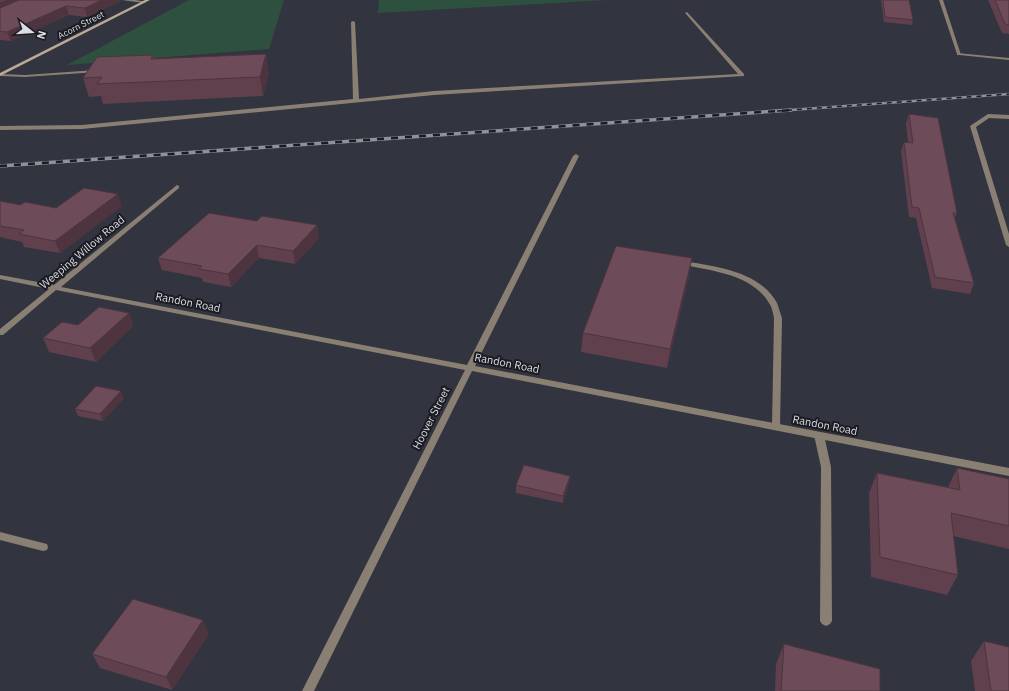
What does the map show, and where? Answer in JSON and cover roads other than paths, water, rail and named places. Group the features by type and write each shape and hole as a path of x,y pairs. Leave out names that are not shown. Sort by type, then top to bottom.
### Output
{"street":[{"path":"124,0 146,1"},
{"path":"941,0 959,54 1009,59"},
{"name":"Acorn Street","path":"1,75 146,1"},
{"path":"0,128 82,127 434,93 742,76 687,13"},
{"path":"353,22 356,100"},
{"path":"1,75 25,76 102,71"},
{"path":"1009,117 988,116 974,126 1009,245"},
{"name":"Hoover Street","path":"308,691 576,156"},
{"name":"Weeping Willow Road","path":"0,333 178,187"},
{"path":"670,261 709,267 739,275 760,289 772,302 778,318 776,426"},
{"name":"Randon Road","path":"0,277 1009,472"},
{"path":"819,435 826,467 826,621"},
{"path":"0,536 43,547"}],"railway":[{"path":"781,111 1009,94"},
{"path":"781,111 791,110"},
{"path":"0,166 781,111"}]}
